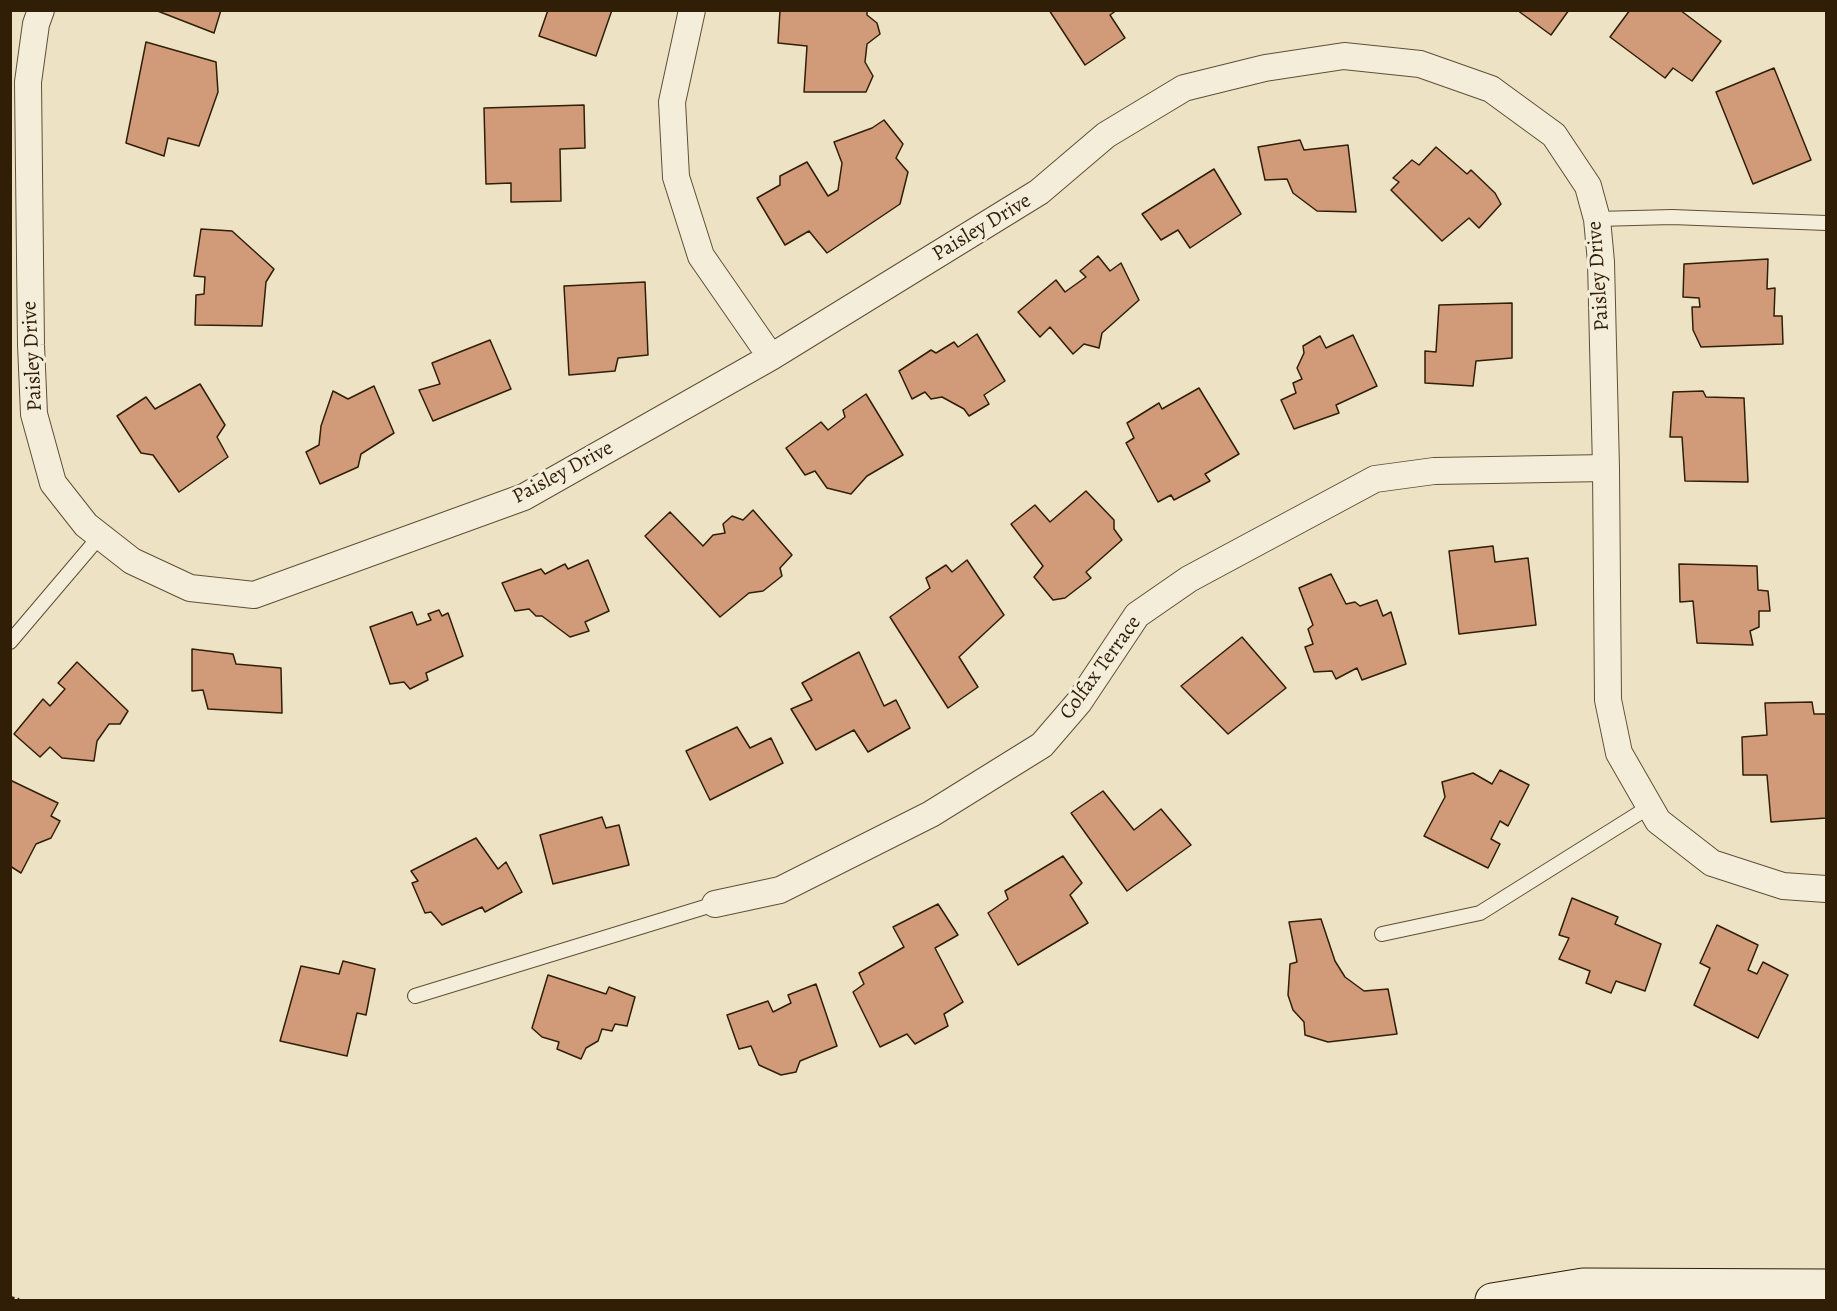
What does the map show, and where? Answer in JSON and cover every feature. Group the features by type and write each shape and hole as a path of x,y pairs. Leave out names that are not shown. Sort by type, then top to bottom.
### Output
{"street":[{"name":"Paisley Drive","path":"41,10 36,24 28,82 31,345 34,414 53,483 86,525 132,561 190,588 254,595 524,497 771,357 1039,192 1106,135 1184,88 1265,68 1344,56 1420,63 1491,89 1554,135 1588,186 1598,219 1606,468 1608,700 1619,753 1658,821 1712,863 1783,886 1827,889"},
{"path":"692,10 672,102 676,177 701,256 771,357"},
{"name":"Colfax Terrace","path":"715,904 780,890 931,814 1042,745 1079,702 1137,615 1189,579 1375,479 1434,471 1606,468"},
{"path":"1492,1300 1583,1285 1827,1286"},
{"path":"1786,1285 1827,1291"}],"lane":[{"path":"1598,219 1672,217 1827,223"},
{"path":"10,642 100,537"},
{"path":"1382,934 1480,913 1649,807"},
{"path":"415,996 715,904"}],"path":[{"path":"10,1298 19,1300"}],"building":[{"path":"155,10 221,10 214,33"},
{"path":"548,10 612,10 596,56 539,36"},
{"path":"780,10 867,10 867,15 877,23 880,34 867,44 865,62 873,76 866,92 804,92 807,46 778,43"},
{"path":"1049,10 1117,10 1110,15 1125,38 1085,65"},
{"path":"1517,10 1569,10 1551,35"},
{"path":"1630,10 1680,10 1721,41 1692,81 1673,68 1665,78 1610,37"},
{"path":"146,42 216,62 218,92 199,146 168,138 164,156 126,143"},
{"path":"1774,68 1811,160 1753,184 1716,92"},
{"path":"584,105 585,148 560,149 561,201 511,202 511,183 486,184 484,108"},
{"path":"884,120 903,144 896,158 908,172 900,204 827,253 809,231 785,245 757,198 780,185 780,176 807,162 828,196 838,190 842,163 834,142 872,128"},
{"path":"1300,140 1304,150 1348,145 1356,212 1317,211 1293,193 1287,179 1265,180 1258,147"},
{"path":"1436,147 1467,174 1471,170 1495,193 1501,204 1479,228 1469,218 1442,241 1391,190 1399,182 1393,178 1412,160 1419,165"},
{"path":"1214,169 1241,214 1190,248 1178,230 1161,240 1142,214"},
{"path":"201,229 232,231 274,269 266,282 262,326 195,325 196,295 204,294 205,277 194,276"},
{"path":"1098,256 1110,271 1121,263 1139,300 1102,333 1099,348 1084,344 1073,354 1050,327 1040,337 1018,312 1056,280 1065,292 1086,277 1080,271"},
{"path":"1768,259 1767,289 1775,288 1774,316 1782,316 1783,344 1701,347 1693,330 1692,307 1700,307 1699,298 1683,297 1684,264"},
{"path":"645,282 648,355 618,358 615,371 569,375 564,286"},
{"path":"1512,303 1512,358 1476,361 1473,386 1425,383 1425,351 1436,352 1439,305"},
{"path":"977,334 1005,381 984,395 989,404 969,416 964,409 942,397 931,399 925,392 912,399 899,371 931,350 936,353 954,342 958,347"},
{"path":"1353,335 1377,386 1336,405 1339,413 1294,429 1281,400 1296,393 1293,383 1302,379 1297,368 1304,353 1303,346 1320,336 1326,348"},
{"path":"490,340 511,389 433,421 419,390 440,384 432,363"},
{"path":"200,384 225,425 217,437 228,457 179,492 153,455 141,453 117,416 146,397 155,409"},
{"path":"374,386 394,433 361,454 358,467 320,484 306,452 319,445 321,426 333,391 348,399"},
{"path":"1199,388 1239,454 1205,474 1210,481 1174,500 1171,495 1158,502 1126,443 1134,438 1127,423 1159,403 1162,409"},
{"path":"1703,391 1706,397 1744,398 1748,482 1685,481 1682,437 1670,437 1673,392"},
{"path":"866,394 903,455 867,476 851,494 827,488 815,471 805,475 786,448 821,422 828,430 845,417 843,410"},
{"path":"1086,491 1114,520 1114,529 1122,540 1086,572 1091,578 1065,598 1053,600 1034,577 1043,566 1011,524 1035,505 1050,522"},
{"path":"753,510 792,555 780,568 782,576 763,591 749,593 720,617 645,536 670,512 703,546 713,535 725,533 723,524 732,516 743,520"},
{"path":"1493,546 1495,562 1528,558 1536,625 1459,634 1449,551"},
{"path":"588,560 609,611 585,622 589,631 570,637 542,616 536,616 529,609 515,611 502,583 541,569 545,574 565,564 568,569"},
{"path":"967,560 1004,615 959,657 978,687 948,708 890,617 930,588 926,578 946,565 952,572"},
{"path":"1679,564 1757,566 1758,590 1768,591 1770,611 1759,611 1759,627 1750,631 1753,645 1697,643 1693,601 1680,602"},
{"path":"1331,574 1346,604 1355,602 1360,606 1377,600 1383,616 1391,612 1406,664 1362,680 1357,668 1336,679 1332,671 1314,672 1305,647 1313,644 1308,629 1313,625 1299,588"},
{"path":"439,610 442,616 448,613 463,656 426,673 428,680 410,689 404,682 390,684 370,627 412,612 417,625 431,620 428,614"},
{"path":"1242,637 1286,688 1228,734 1181,686"},
{"path":"192,649 233,654 236,664 281,668 282,713 208,709 203,690 192,691"},
{"path":"859,652 884,706 896,700 910,728 868,752 854,730 816,750 791,709 812,700 802,683"},
{"path":"77,662 128,711 120,724 109,724 97,741 94,761 62,758 50,747 40,757 14,734 43,699 50,706 65,689 58,683"},
{"path":"1812,702 1814,714 1826,714 1826,818 1771,822 1767,775 1743,775 1742,737 1767,735 1765,703"},
{"path":"737,727 750,748 771,738 783,763 710,800 686,751"},
{"path":"1500,770 1529,785 1508,826 1500,821 1491,839 1500,844 1488,868 1424,836 1445,797 1442,782 1473,773 1492,784"},
{"path":"10,780 58,803 51,816 60,821 51,838 36,844 21,873 10,866"},
{"path":"1103,791 1134,830 1161,809 1191,845 1127,891 1071,813"},
{"path":"602,817 606,828 619,825 629,865 553,884 540,835"},
{"path":"476,838 498,869 506,862 522,892 485,912 482,907 442,925 431,912 425,913 412,883 418,881 411,871"},
{"path":"1063,856 1082,883 1070,895 1088,923 1018,965 988,913 1008,899 1005,891"},
{"path":"1572,898 1618,917 1615,924 1661,944 1645,991 1616,981 1611,993 1586,983 1590,971 1559,959 1569,938 1559,935"},
{"path":"938,904 958,935 935,948 963,1002 944,1014 948,1026 915,1044 907,1034 880,1047 853,992 864,984 859,973 904,947 893,927"},
{"path":"1321,919 1335,961 1345,977 1364,991 1388,989 1397,1034 1328,1042 1305,1035 1304,1022 1293,1010 1288,995 1290,964 1297,962 1289,922"},
{"path":"1717,925 1758,945 1748,970 1757,974 1763,962 1788,975 1758,1038 1694,1005 1710,968 1700,963"},
{"path":"343,961 375,969 366,1015 357,1013 347,1056 280,1041 301,966 339,974"},
{"path":"548,975 606,994 609,987 635,997 627,1026 615,1024 612,1031 602,1029 598,1041 586,1048 581,1059 557,1049 559,1042 542,1037 532,1028"},
{"path":"816,984 837,1046 800,1061 796,1072 781,1075 759,1065 751,1046 739,1049 727,1015 768,1001 773,1012 791,1003 788,995"}]}
